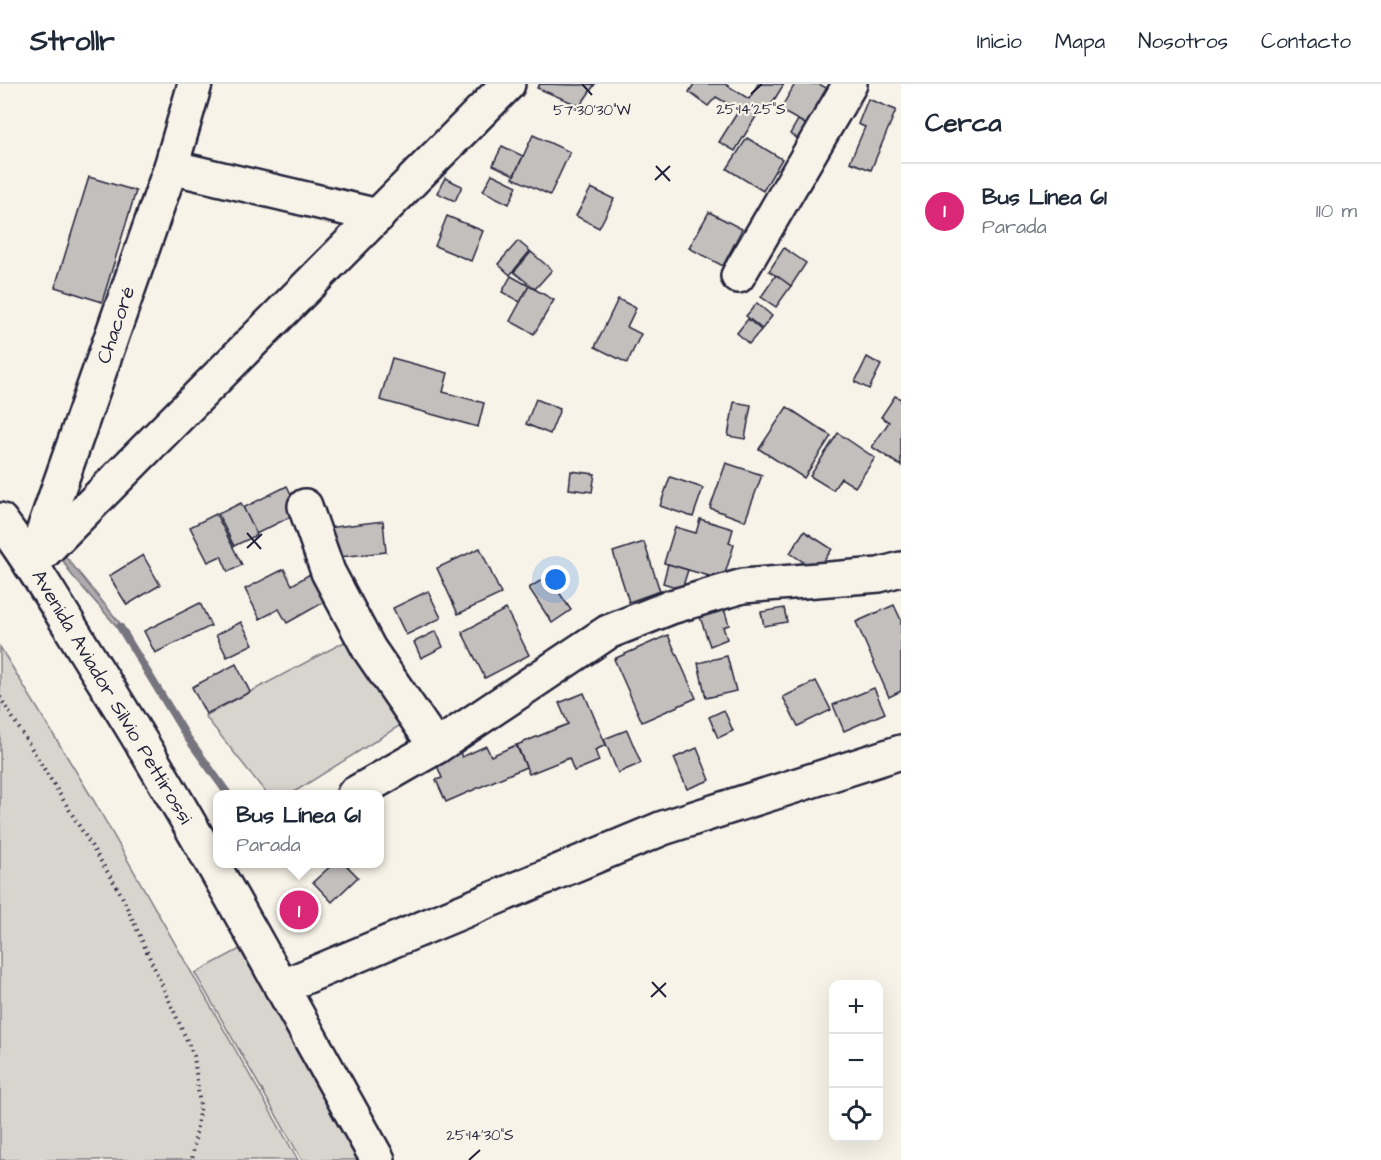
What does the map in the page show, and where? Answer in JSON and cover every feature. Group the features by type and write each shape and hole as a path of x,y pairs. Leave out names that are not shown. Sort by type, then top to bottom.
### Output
{"street":[{"name":"Chacoré","path":"31,565 171,167 195,84"},
{"path":"31,565 507,84"},
{"path":"738,276 850,84"},
{"path":"171,167 378,216"},
{"path":"304,506 328,572 369,649 436,747"},
{"name":"Avenida Aviador Silvio Pettirossi","path":"0,519 137,734 213,847"},
{"path":"363,790 436,747 608,632 671,607 743,586 879,575 901,569"},
{"path":"281,987 663,828 901,752"},
{"name":"Avenida Aviador Silvio Pettirossi","path":"227,868 281,987 378,1160"}],"path":[{"path":"0,697 122,894 194,1056 200,1106 192,1160"}],"shaded area":[{"path":"62,552 128,633 125,636 71,574 60,556"},
{"path":"348,640 407,721 297,790 264,790 205,716"},
{"path":"0,647 94,801 298,1160 0,1160"},
{"path":"240,949 357,1160 302,1160 195,973"}],"building":[{"path":"540,84 595,84 580,106 537,88"},
{"path":"694,84 725,84 749,99 758,84 784,84 766,113 760,110 735,151 719,142 739,110 716,97 708,106 689,92"},
{"path":"795,84 819,84 832,91 812,128 780,110"},
{"path":"868,99 896,110 871,170 850,162 865,127 858,124"},
{"path":"798,120 812,128 804,142 790,134"},
{"path":"533,135 570,152 550,195 513,178"},
{"path":"747,138 782,159 763,191 727,169"},
{"path":"502,146 523,156 514,175 493,165"},
{"path":"492,174 517,186 509,204 483,191"},
{"path":"89,177 136,191 102,302 55,287"},
{"path":"445,178 462,186 455,201 437,193"},
{"path":"591,188 614,199 599,228 576,216"},
{"path":"709,212 742,229 723,266 689,248"},
{"path":"447,216 483,231 471,261 435,246"},
{"path":"518,241 530,251 510,275 498,264"},
{"path":"784,248 806,263 791,286 769,271"},
{"path":"531,252 552,270 535,289 514,272"},
{"path":"776,275 791,286 776,307 761,297"},
{"path":"511,276 529,286 520,302 502,292"},
{"path":"529,286 554,300 534,334 510,321"},
{"path":"618,299 636,308 627,327 641,334 627,363 595,347"},
{"path":"757,303 772,316 762,329 746,316"},
{"path":"748,319 761,330 749,344 737,333"},
{"path":"867,357 881,365 869,389 855,382"},
{"path":"392,358 448,373 443,392 484,403 478,427 380,400"},
{"path":"895,396 901,399 901,466 872,447 889,422 881,417"},
{"path":"536,399 560,409 550,434 526,424"},
{"path":"734,402 751,405 745,439 728,436"},
{"path":"787,407 831,436 804,478 759,449"},
{"path":"838,433 875,458 855,487 841,478 833,490 810,476"},
{"path":"726,463 762,475 745,521 710,508"},
{"path":"571,471 595,474 592,492 569,489"},
{"path":"670,477 703,488 693,517 660,506"},
{"path":"287,486 300,512 256,534 243,508"},
{"path":"241,503 257,535 234,546 218,514"},
{"path":"216,514 242,565 228,572 221,556 208,562 190,527"},
{"path":"700,519 733,529 729,543 734,545 723,580 664,563 675,527 696,533"},
{"path":"383,521 386,552 330,558 327,528"},
{"path":"804,531 832,549 817,571 790,553"},
{"path":"644,542 660,591 629,602 613,552"},
{"path":"480,548 501,594 458,614 437,568"},
{"path":"143,555 160,585 127,605 109,576"},
{"path":"668,564 688,570 682,589 663,583"},
{"path":"284,569 292,585 310,574 326,601 287,623 279,609 260,619 245,589"},
{"path":"548,576 571,610 552,623 529,588"},
{"path":"428,591 441,618 406,635 393,608"},
{"path":"200,603 211,626 155,653 144,631"},
{"path":"894,605 901,620 901,691 889,697 856,622"},
{"path":"784,608 787,622 764,626 761,612"},
{"path":"506,609 529,655 485,678 462,632"},
{"path":"724,609 729,625 723,627 727,639 710,646 700,617"},
{"path":"241,622 253,644 227,657 216,635"},
{"path":"436,631 443,647 421,658 414,642"},
{"path":"668,635 696,698 642,722 614,659"},
{"path":"727,656 736,691 706,698 698,663"},
{"path":"236,664 250,692 206,714 192,687"},
{"path":"816,681 831,710 798,726 783,697"},
{"path":"874,688 885,713 844,731 833,705"},
{"path":"584,693 606,745 595,750 599,761 574,771 569,758 529,774 517,745 568,724 559,703"},
{"path":"724,710 733,731 718,738 709,717"},
{"path":"627,730 641,763 618,773 604,739"},
{"path":"457,745 462,757 486,746 491,756 516,745 526,767 446,802 436,780 442,778 433,755"},
{"path":"697,748 710,780 687,789 674,758"},
{"path":"329,868 349,868 358,877 332,902 313,882"}],"waterway":[{"path":"120,627 187,737 225,790"}],"place":[{"name":"Bus Línea 61","path":"299,910"}]}
